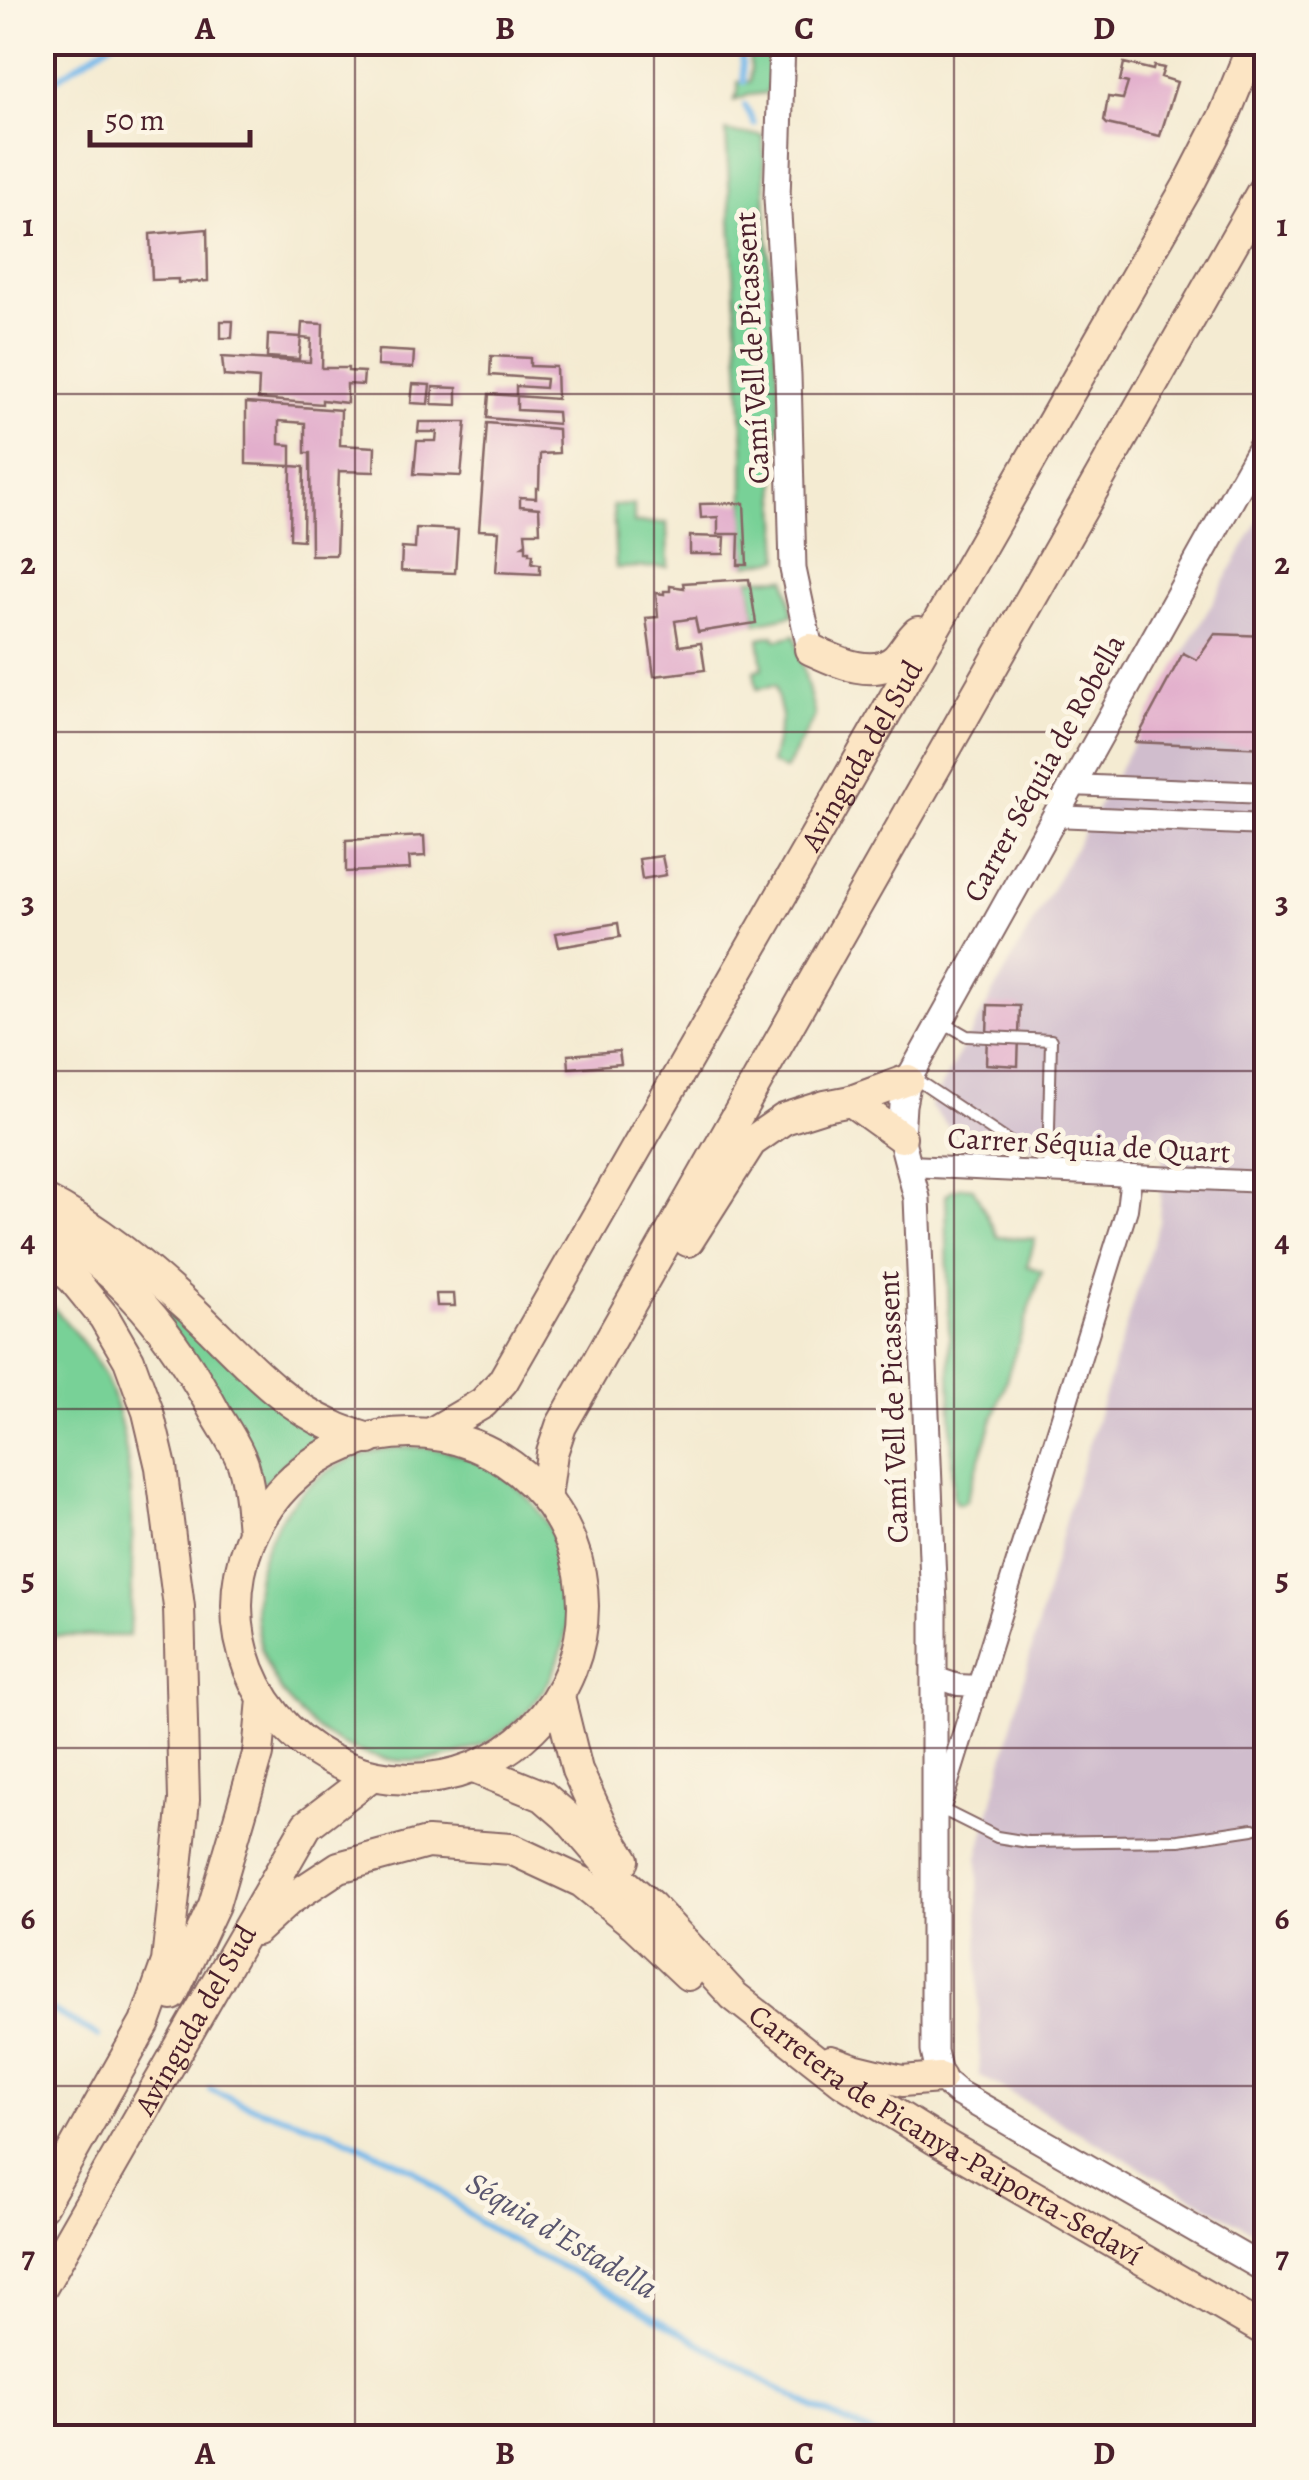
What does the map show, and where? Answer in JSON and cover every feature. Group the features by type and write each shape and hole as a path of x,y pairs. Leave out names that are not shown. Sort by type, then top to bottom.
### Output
{"main road":[{"name":"Avinguda del Sud","path":"430,1434 482,1403 503,1381 1189,184 1225,114 1254,42"},
{"path":"546,1498 560,1426 1266,185"},
{"path":"810,648 840,663 864,668 884,666 944,611"},
{"path":"601,1354 650,1301 751,1142 784,1118 851,1101 910,1078"},
{"path":"851,1101 905,1152"},
{"path":"42,1200 129,1254 280,1394 331,1426 369,1439"},
{"path":"42,1224 120,1282 172,1339 242,1461 253,1532"},
{"path":"42,1250 73,1279 104,1318 129,1360 148,1412 161,1466 179,1607 184,1800 162,1978 145,2023 42,2206"},
{"path":"393,1434 430,1434 474,1445 513,1466 546,1498 573,1544 584,1595 580,1648 559,1697 522,1739 474,1768 423,1780 371,1776 328,1760 292,1734 263,1699 241,1645 237,1588 253,1532 279,1493 314,1462 369,1439 393,1434"},
{"name":"Carretera de Picanya-Paiporta-Sedaví","path":"559,1697 584,1785 604,1829 651,1906"},
{"name":"Avinguda del Sud","path":"42,2221 155,2030 214,1905 258,1754 263,1699"},
{"name":"Carretera de Picanya-Paiporta-Sedaví","path":"474,1768 543,1796 734,1996 842,2081 935,2140 1266,2331"},
{"name":"Avinguda del Sud","path":"42,2286 306,1825 371,1776"},
{"path":"234,1948 289,1900 339,1868 428,1843 511,1850 582,1882 690,1976 734,1996"},
{"path":"802,2050 853,2069 902,2081 940,2078"}],"street":[{"name":"Camí Vell de Picassent","path":"782,42 777,198 788,375 793,569 810,648"},
{"name":"Carrer Séquia de Robella","path":"905,1152 904,1105 910,1078 1071,786 1256,481 1266,438"},
{"path":"1071,786 1266,793"},
{"path":"1054,816 1266,826"},
{"name":"Camí Vell de Picassent","path":"905,1152 918,1198 934,1606 934,2051 940,2078"},
{"name":"Carrer Séquia de Quart","path":"905,1152 1011,1172 1266,1182"},
{"name":"Camí Vell de Picassent","path":"937,1818 1127,1208 1131,1177"},
{"path":"934,1677 958,1685 978,1686"},
{"path":"940,2078 958,2094 1266,2270"}],"lane":[{"path":"941,1021 967,1036 1051,1040 1048,1173"},
{"path":"910,1078 1011,1143 1011,1172"},
{"path":"937,1818 997,1837 1028,1842 1180,1840 1253,1828"}],"shaded area":[{"path":"1266,507 1266,2239 979,2075 978,1858 1068,1509 1159,1222 1163,1153 965,1145 930,1106"}],"green space":[{"path":"747,43 775,43 774,67 767,93 734,101 738,82 750,82"},
{"path":"726,131 763,135 780,408 775,460 780,559 747,565 744,449"},
{"path":"634,505 634,523 667,523 668,567 616,568 613,506"},
{"path":"786,578 793,615 756,623 749,579"},
{"path":"774,635 776,640 795,635 815,716 785,770 771,763 782,716 775,686 757,689 754,671 763,668 759,638"},
{"path":"962,1187 973,1188 998,1237 1035,1239 1027,1266 1042,1271 966,1501 961,1504 953,1498 946,1195"},
{"path":"118,1261 321,1436 319,1439 294,1454 263,1485"},
{"path":"52,1306 96,1361 117,1410 132,1507 129,1636 44,1636 42,1321"},
{"path":"412,1447 443,1450 472,1459 499,1473 523,1493 543,1517 557,1544 566,1573 566,1635 557,1664 543,1691 523,1715 499,1735 472,1749 443,1758 412,1761 381,1758 352,1749 325,1735 301,1715 281,1691 267,1664 258,1635 255,1604 258,1573 267,1544 281,1517 301,1493 325,1473 352,1459 381,1450"}],"building":[{"path":"1124,63 1153,70 1154,66 1164,68 1161,77 1177,82 1160,136 1104,121 1108,97 1123,99 1128,83 1120,81"},
{"path":"207,229 208,281 152,280 150,234"},
{"path":"221,321 233,321 232,338 221,338"},
{"path":"302,323 323,324 322,368 364,372 363,385 347,384 347,403 258,399 259,379 224,376 222,357 310,362 311,339 301,338"},
{"path":"268,335 301,337 299,359 267,357"},
{"path":"378,350 414,352 413,368 377,366"},
{"path":"491,356 530,358 530,366 556,367 557,399 516,396 516,386 545,388 546,379 490,375"},
{"path":"413,384 430,385 428,404 411,403"},
{"path":"433,387 457,388 457,405 432,404"},
{"path":"489,394 517,396 517,410 557,412 558,424 487,418"},
{"path":"246,403 341,410 340,445 375,447 374,472 339,471 336,555 311,555 310,453 305,453 305,423 279,421 279,444 291,445 291,466 246,464"},
{"path":"419,422 466,422 461,476 414,474 417,441 436,441 437,432 418,432"},
{"path":"487,423 558,429 559,453 540,454 536,498 520,497 520,506 539,508 540,532 525,532 523,545 533,554 532,563 540,564 540,574 496,572 499,531 479,530"},
{"path":"291,466 304,467 303,540 290,539"},
{"path":"744,503 747,565 738,565 739,534 718,534 718,517 701,518 700,504"},
{"path":"416,528 458,530 455,573 401,571 402,548 415,549"},
{"path":"690,536 725,537 724,554 690,554"},
{"path":"749,579 756,623 698,632 695,618 675,621 679,646 701,643 705,670 654,676 646,618 658,617 656,593 670,591 670,586 684,588 683,583"},
{"path":"1215,634 1266,636 1266,748 1135,742 1183,653 1197,660"},
{"path":"424,836 425,856 409,857 410,869 346,872 346,840"},
{"path":"662,856 666,875 642,879 639,859"},
{"path":"618,923 620,937 559,947 556,933"},
{"path":"988,1005 1020,1006 1018,1066 986,1064"},
{"path":"619,1051 621,1064 569,1068 568,1055"},
{"path":"436,1294 454,1294 455,1306 437,1306"}],"waterway":[{"path":"42,88 112,42"},
{"path":"741,42 744,82"},
{"path":"745,105 754,124"},
{"path":"42,2005 98,2036"},
{"name":"Séquia d'Estadella","path":"210,2089 329,2131 413,2169 480,2223 812,2407 883,2438"}]}
